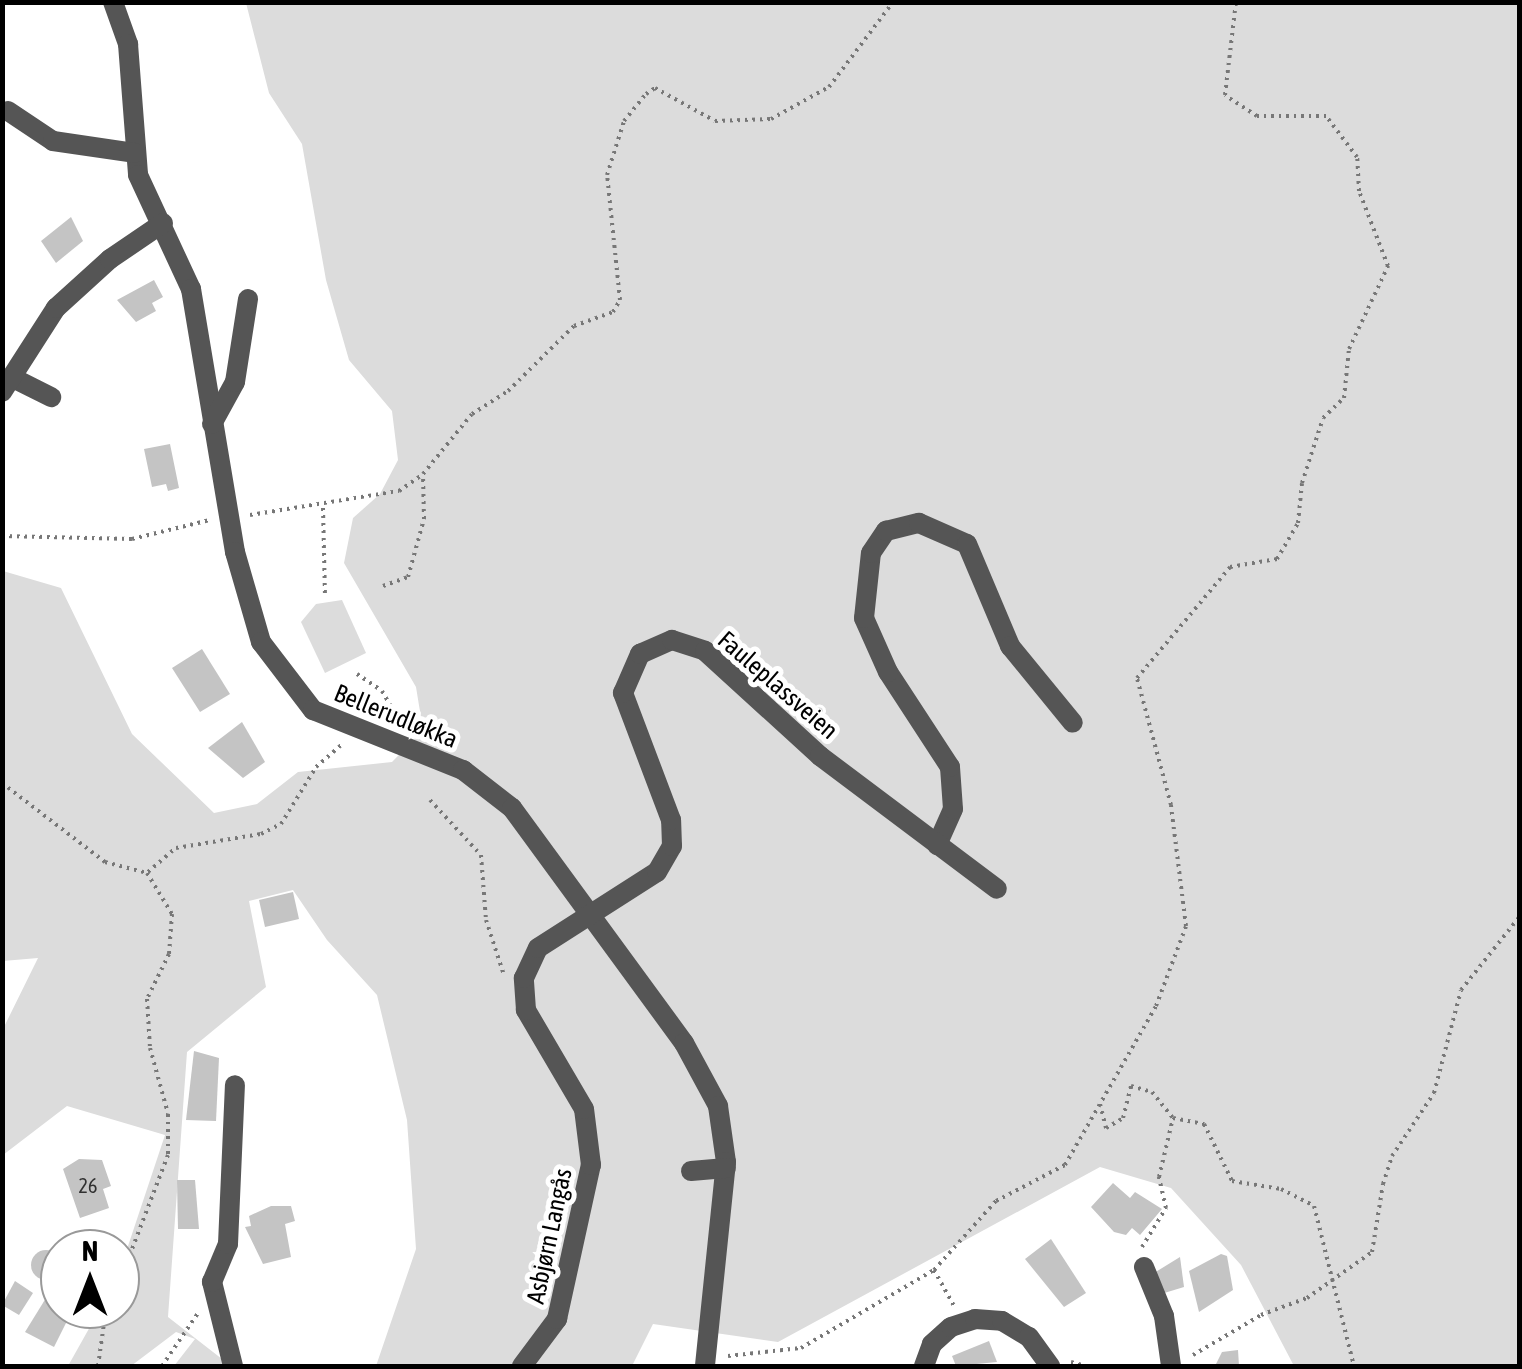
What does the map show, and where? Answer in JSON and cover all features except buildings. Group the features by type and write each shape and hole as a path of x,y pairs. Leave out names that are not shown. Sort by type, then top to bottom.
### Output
{"street":[{"name":"Bellerudløkka","path":"113,2 128,44 134,153 191,289 228,517 261,642 313,710 352,729 463,770 512,808 708,1084 718,1106 726,1168 712,1362"},
{"path":"8,111 53,140 134,153"},
{"path":"51,398 7,384 56,308 110,259 163,223"},
{"path":"212,424 236,382 248,299"},
{"path":"937,845 953,809 950,767 888,672 864,618 871,554 886,531 919,523 967,544 1010,646 1074,723"},
{"name":"Fauleplassveien","path":"588,913 657,872 672,846 671,820 623,694 634,660 663,642 705,651 820,756 997,889"},
{"path":"522,994 538,948 588,913"},
{"name":"Asbjørn Langås","path":"522,994 534,1025 573,1082 591,1166 557,1319 522,1366"},
{"path":"233,1366 212,1282 228,1244 235,1084"},
{"path":"691,1172 726,1168"},
{"path":"1144,1267 1164,1316 1177,1364"},
{"path":"924,1366 932,1344 963,1323 1002,1321 1029,1337 1050,1366"}],"path":[{"path":"2,536 132,539 228,517 323,508 399,491 423,474 472,414 508,391 554,342 574,326 613,312 620,300 607,175 624,121 646,94 654,88 715,121 771,119 829,87 893,2"},
{"path":"712,1362 800,1348 934,1270 996,1201 1065,1166 1156,1006 1186,926 1171,806 1137,678 1230,567 1277,559 1298,524 1302,483 1323,418 1344,398 1349,349 1388,266 1358,191 1357,157 1326,116 1258,116 1225,95 1236,2"},
{"path":"383,586 408,577 424,519 423,474"},
{"path":"323,508 325,596"},
{"path":"357,674 382,691 406,750"},
{"path":"147,873 176,848 248,837 281,824 316,767 352,729"},
{"path":"2,783 106,862 147,873 174,927 170,954 147,999 150,1048 160,1070 170,1134 163,1176 140,1232"},
{"path":"430,800 481,856 486,920 504,973 522,994"},
{"path":"1177,1364 1329,1283 1378,1243 1383,1184 1392,1156 1434,1093 1460,990 1520,916"},
{"path":"1100,1104 1106,1128 1124,1118 1131,1086 1152,1092 1173,1118 1204,1124 1232,1181 1281,1190 1314,1206 1329,1283 1354,1366"},
{"path":"1144,1267 1144,1239 1166,1208 1159,1177 1173,1118"},
{"path":"934,1270 963,1323"},
{"path":"162,1366 212,1282"},
{"path":"98,1366 103,1329"},
{"path":"1067,1366 1076,1359 1086,1366"}],"shaded area":[{"path":"246,3 1519,3 1519,1366 1294,1366 1241,1265 1171,1188 1100,1167 778,1342 653,1324 632,1366 376,1366 416,1249 407,1120 377,995 327,940 293,890 249,901 266,987 187,1052 168,1317 231,1366 174,1366 195,1339 176,1332 131,1366 68,1366 89,1329 140,1329 140,1229 134,1229 165,1135 67,1106 3,1155 2,1031 38,958 3,961 3,571 61,588 132,734 214,813 257,804 298,772 392,762 423,730 416,687 344,563 353,518 380,494 398,460 392,411 349,360 326,280 302,144 269,93"},
{"path":"342,600 366,653 325,673 301,622 316,604"}]}
